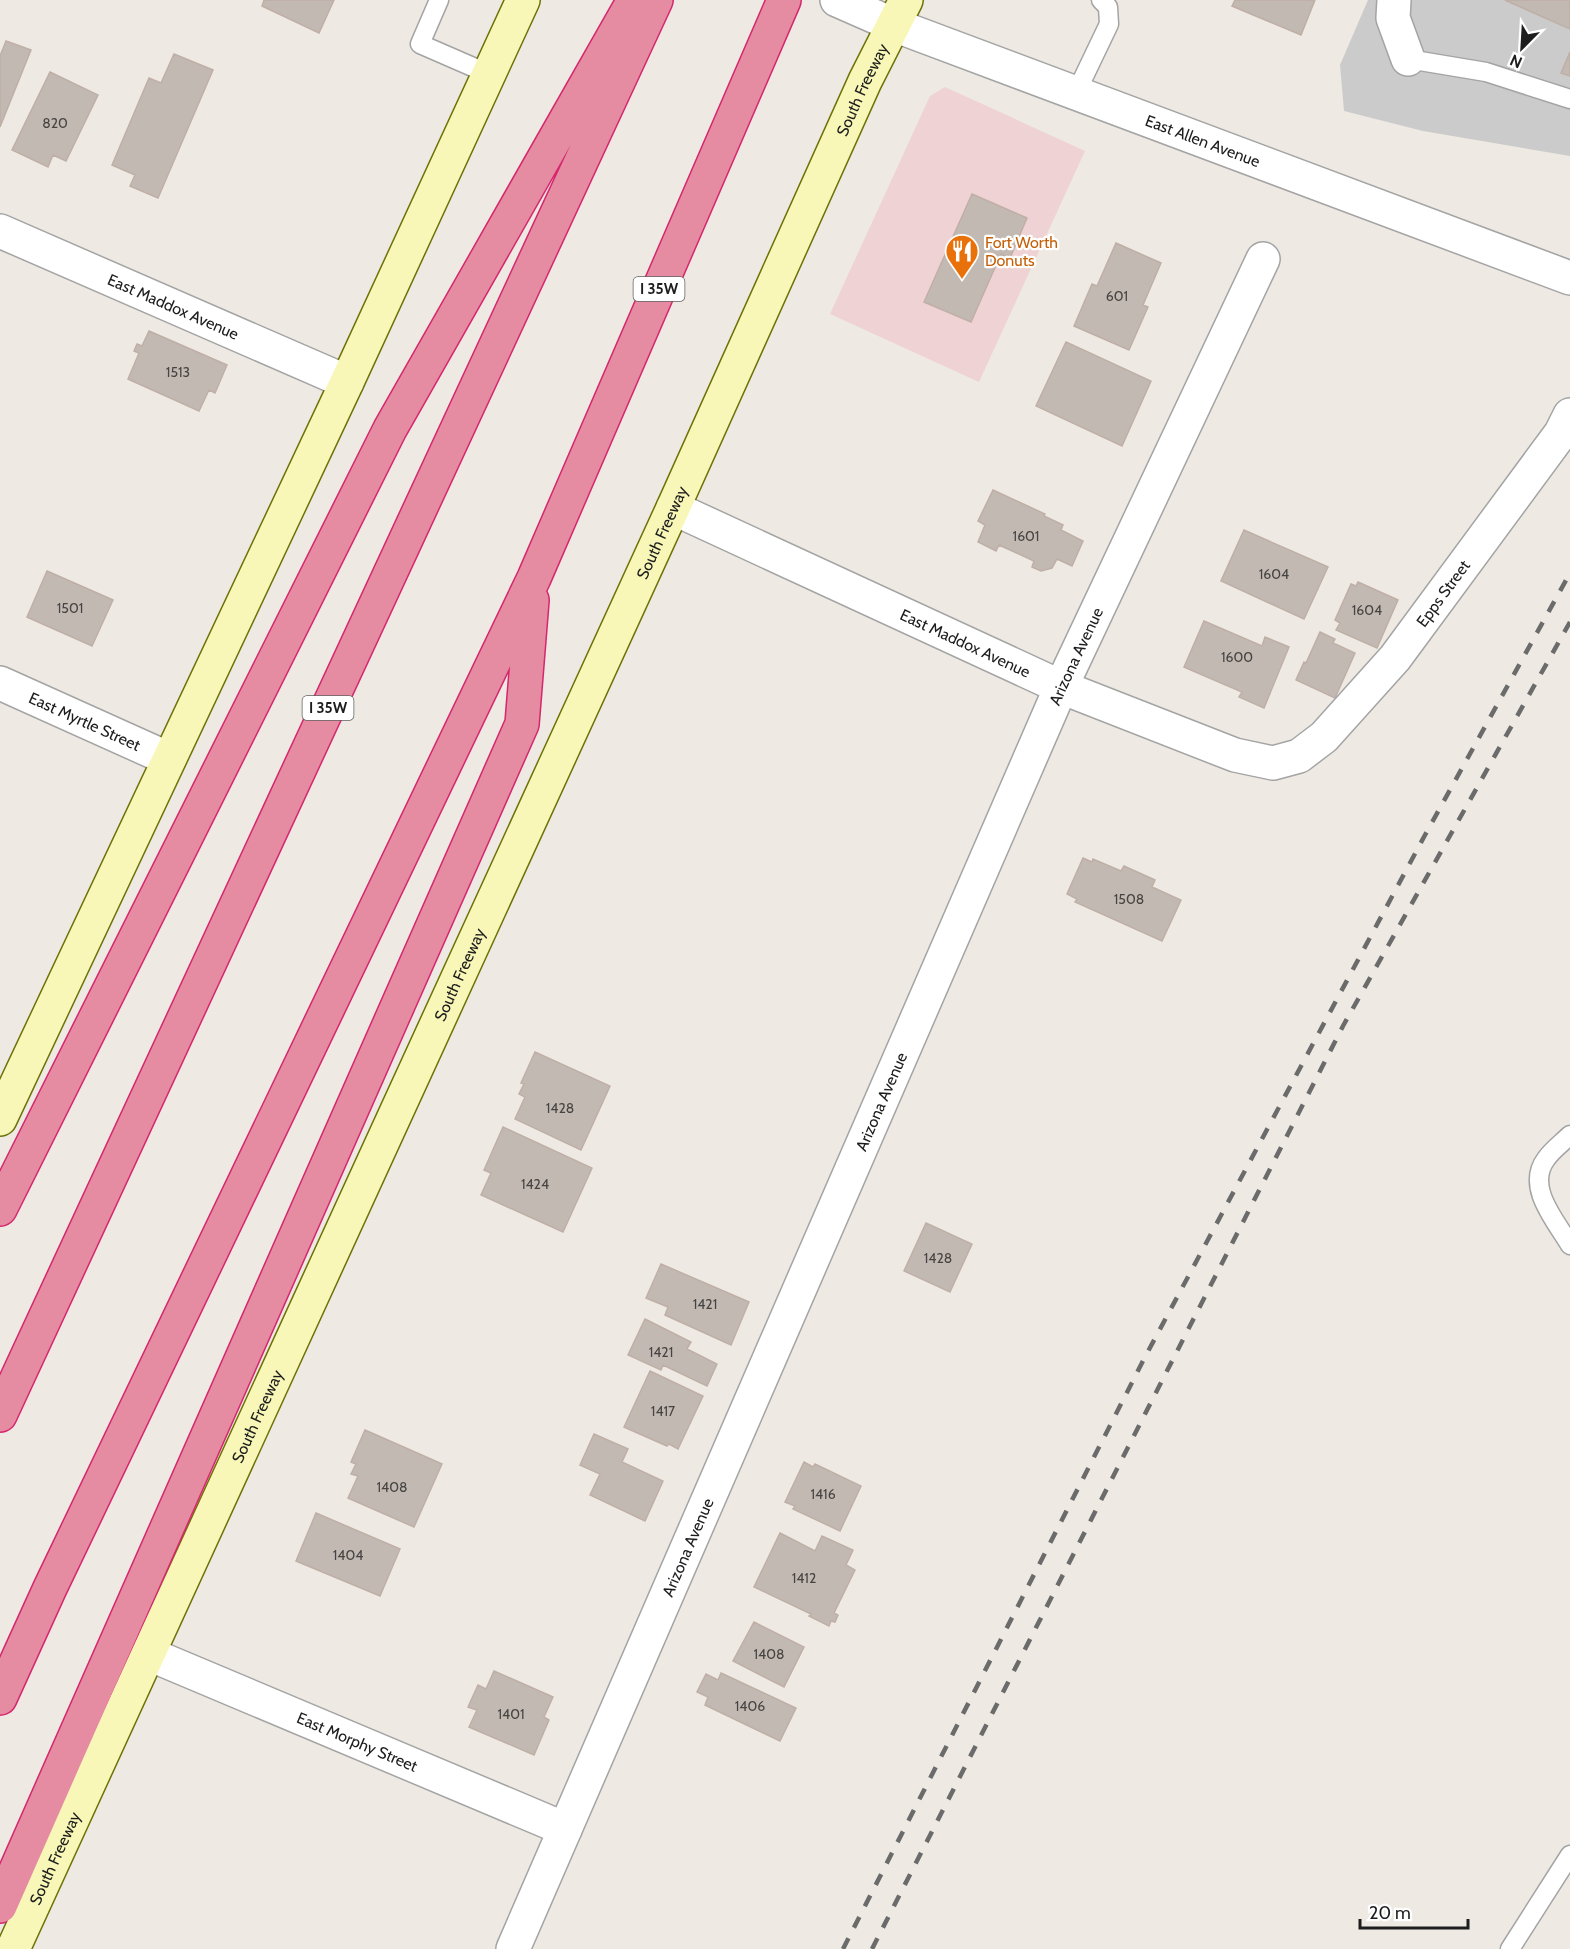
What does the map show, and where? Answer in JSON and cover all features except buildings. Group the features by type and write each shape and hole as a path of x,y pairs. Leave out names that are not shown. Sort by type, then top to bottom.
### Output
{"highway":[{"path":"0,1209 390,429 634,0"},
{"name":"I 35W","path":"0,1415 656,0"},
{"name":"I 35W","path":"0,1698 50,1588 534,578 784,0"},
{"path":"0,1906 522,724 534,578"}],"main road":[{"path":"0,1119 347,382 523,0"},
{"name":"South Freeway","path":"14,1949 673,508 865,81 900,13"}],"street":[{"name":"East Allen Avenue","path":"837,0 900,13 1076,93 1570,278"},
{"path":"1394,0 1393,18 1408,59"},
{"name":"East Maddox Avenue","path":"0,231 347,382"},
{"name":"Arizona Avenue","path":"513,1949 1061,687 1263,259"},
{"name":"Epps Street","path":"1299,756 1324,737 1395,658 1561,433 1570,415"},
{"name":"East Maddox Avenue","path":"673,508 1061,687 1235,755 1274,763 1299,756"},
{"name":"East Myrtle Street","path":"0,683 170,759"},
{"name":"East Morphy Street","path":"149,1654 565,1829"}],"lane":[{"path":"439,0 420,44 489,74"},
{"path":"1076,93 1108,24 1108,7 1101,0"},
{"path":"1408,59 1486,72 1570,99"},
{"path":"1570,1136 1545,1159 1538,1178 1543,1200 1570,1245"},
{"path":"1510,1949 1570,1856"}],"shaded area":[{"path":"1368,0 1570,0 1570,156 1423,131 1344,111 1340,65"},
{"path":"945,87 1085,151 979,382 830,314 930,96"}],"railway":[{"path":"843,1949 1145,1357 1425,835 1570,573"},
{"path":"872,1949 1343,1026 1570,622"}],"place":[{"name":"Fort Worth Donuts","path":"962,280"}]}
